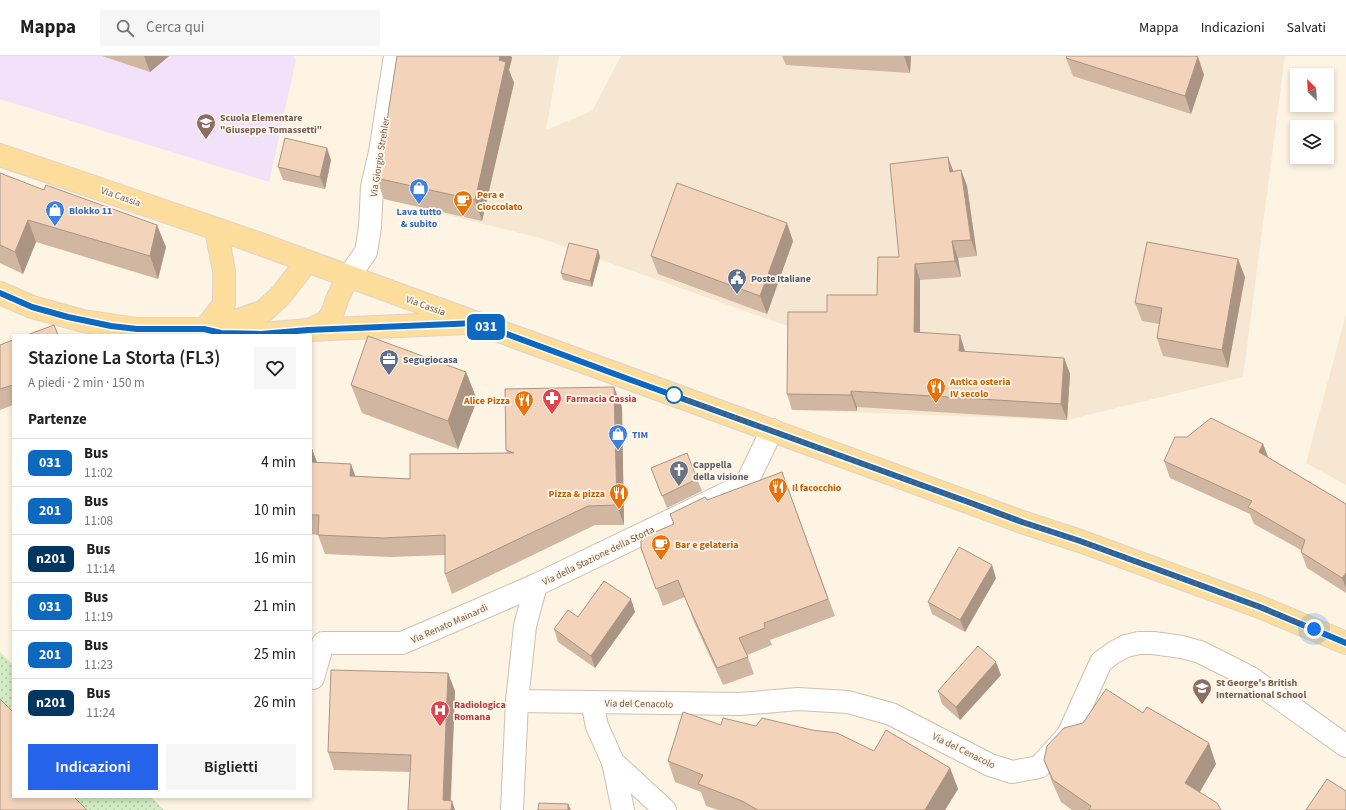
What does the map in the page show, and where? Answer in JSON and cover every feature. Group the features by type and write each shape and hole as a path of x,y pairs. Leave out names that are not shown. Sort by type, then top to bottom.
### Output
{"main road":[{"name":"Via Cassia","path":"0,155 216,229 1022,522 1080,541 1260,607 1346,643"},
{"path":"204,329 224,304 224,271 216,229"},
{"path":"0,293 32,307 83,321 137,329 204,329 230,323 264,311 281,295 302,268 305,261"},
{"path":"308,330 326,322 332,314 338,297 348,277"},
{"path":"204,329 221,333 261,334 308,330 477,323"}],"street":[{"name":"Via Giorgio Strehler","path":"348,277 366,252 370,227 372,188 380,152 394,56"},
{"name":"Via della Stazione della Storta","path":"512,810 517,701 525,626 536,585 746,484 772,430"},
{"name":"Via Renato Mainardi","path":"313,678 324,643 402,643 536,585"},
{"name":"Via del Cenacolo","path":"517,701 740,704 798,699 848,702 891,714 990,765 1012,772 1039,767 1068,735 1102,662 1113,653 1126,646 1139,643 1153,643 1182,647 1200,652 1251,678 1346,746"},
{"path":"592,702 597,726 613,762 623,810"},
{"path":"613,762 665,810"}],"shaded area":[{"name":"Scuola Elementare \"Giuseppe Tomassetti\"","path":"0,56 293,56 296,60 269,182 0,99"},
{"path":"404,56 559,56 546,130 592,111 621,56 1285,56 1243,377 1067,420 792,410 793,328 540,238 376,197"},
{"path":"1346,314 1346,485 1306,463"}],"green space":[{"path":"0,652 12,664 12,717 0,704"},
{"path":"70,798 152,798 164,810 82,810"}],"building":[{"path":"397,56 500,56 499,60 506,62 475,200 376,178 385,133"},
{"path":"1067,56 1198,57 1185,96 1066,58"},
{"path":"285,138 327,148 320,177 278,167"},
{"path":"948,157 950,172 961,170 971,240 952,241 955,261 915,264 914,332 960,335 959,351 1064,358 1061,404 851,391 851,395 787,394 788,312 827,312 827,295 877,295 878,257 899,257 890,164"},
{"path":"0,173 44,190 46,185 157,225 150,256 28,220 15,252 0,245"},
{"path":"677,183 787,223 760,296 651,256"},
{"path":"1147,242 1238,259 1222,350 1157,338 1162,308 1135,303"},
{"path":"569,243 598,250 590,281 561,273"},
{"path":"54,325 58,334 30,334"},
{"path":"368,336 466,372 448,421 351,385"},
{"path":"12,340 12,385 0,389 0,345"},
{"path":"614,387 617,505 588,506 445,574 445,535 383,538 318,535 319,515 312,515 312,462 351,464 350,476 410,479 410,454 514,453 506,450 505,389"},
{"path":"1211,418 1263,444 1259,452 1346,504 1346,573 1342,578 1301,552 1305,540 1248,507 1252,501 1164,461 1175,437 1187,437"},
{"path":"687,453 697,479 662,496 651,468"},
{"path":"782,472 828,599 764,623 765,628 739,638 748,657 717,668 678,580 656,589 641,548 641,538 674,524 670,514 705,497 707,500"},
{"path":"959,547 992,565 960,620 928,602"},
{"path":"604,581 631,599 591,656 554,629 568,610 578,617"},
{"path":"978,646 996,662 956,707 938,691"},
{"path":"331,670 448,673 443,800 452,801 451,810 408,810 411,755 328,752"},
{"path":"1106,689 1143,713 1147,707 1209,743 1185,783 1217,803 1221,810 1089,810 1091,806 1053,780 1044,760 1047,746 1064,728 1083,723"},
{"path":"0,699 12,711 12,798 75,798 87,810 0,810"},
{"path":"683,712 721,725 723,718 756,726 762,718 812,730 837,733 874,751 886,730 950,768 925,810 758,810 742,801 698,784 703,775 668,761"},
{"path":"1327,779 1346,791 1346,810 1306,810"},
{"path":"539,803 568,804 568,810 538,810"}],"bus line":[{"name":"031","path":"0,293 32,307 83,321 137,329 204,329 221,333 261,334 308,330 477,323 1022,522 1080,541 1210,588 1346,643"}],"place":[{"name":"Scuola Elementare \"Giuseppe Tomassetti\"","path":"206,140"},
{"name":"Lava tutto & subito","path":"419,205"},
{"name":"Pera e Cioccolato","path":"463,217"},
{"name":"Blokko 11","path":"55,227"},
{"name":"Poste Italiane","path":"737,295"},
{"name":"Segugiocasa","path":"389,376"},
{"name":"Antica osteria IV secolo","path":"936,404"},
{"name":"Farmacia Cassia","path":"552,415"},
{"name":"Alice Pizza","path":"524,417"},
{"name":"TIM","path":"618,451"},
{"name":"Cappella della visione","path":"679,487"},
{"name":"Il facocchio","path":"778,504"},
{"name":"Pizza & pizza","path":"619,510"},
{"name":"Bar e gelateria","path":"661,561"},
{"name":"St George's British International School","path":"1202,705"},
{"name":"Radiologica Romana","path":"440,727"}],"route":[{"path":"674,395 1022,522 1080,541 1260,607 1314,629"}]}
